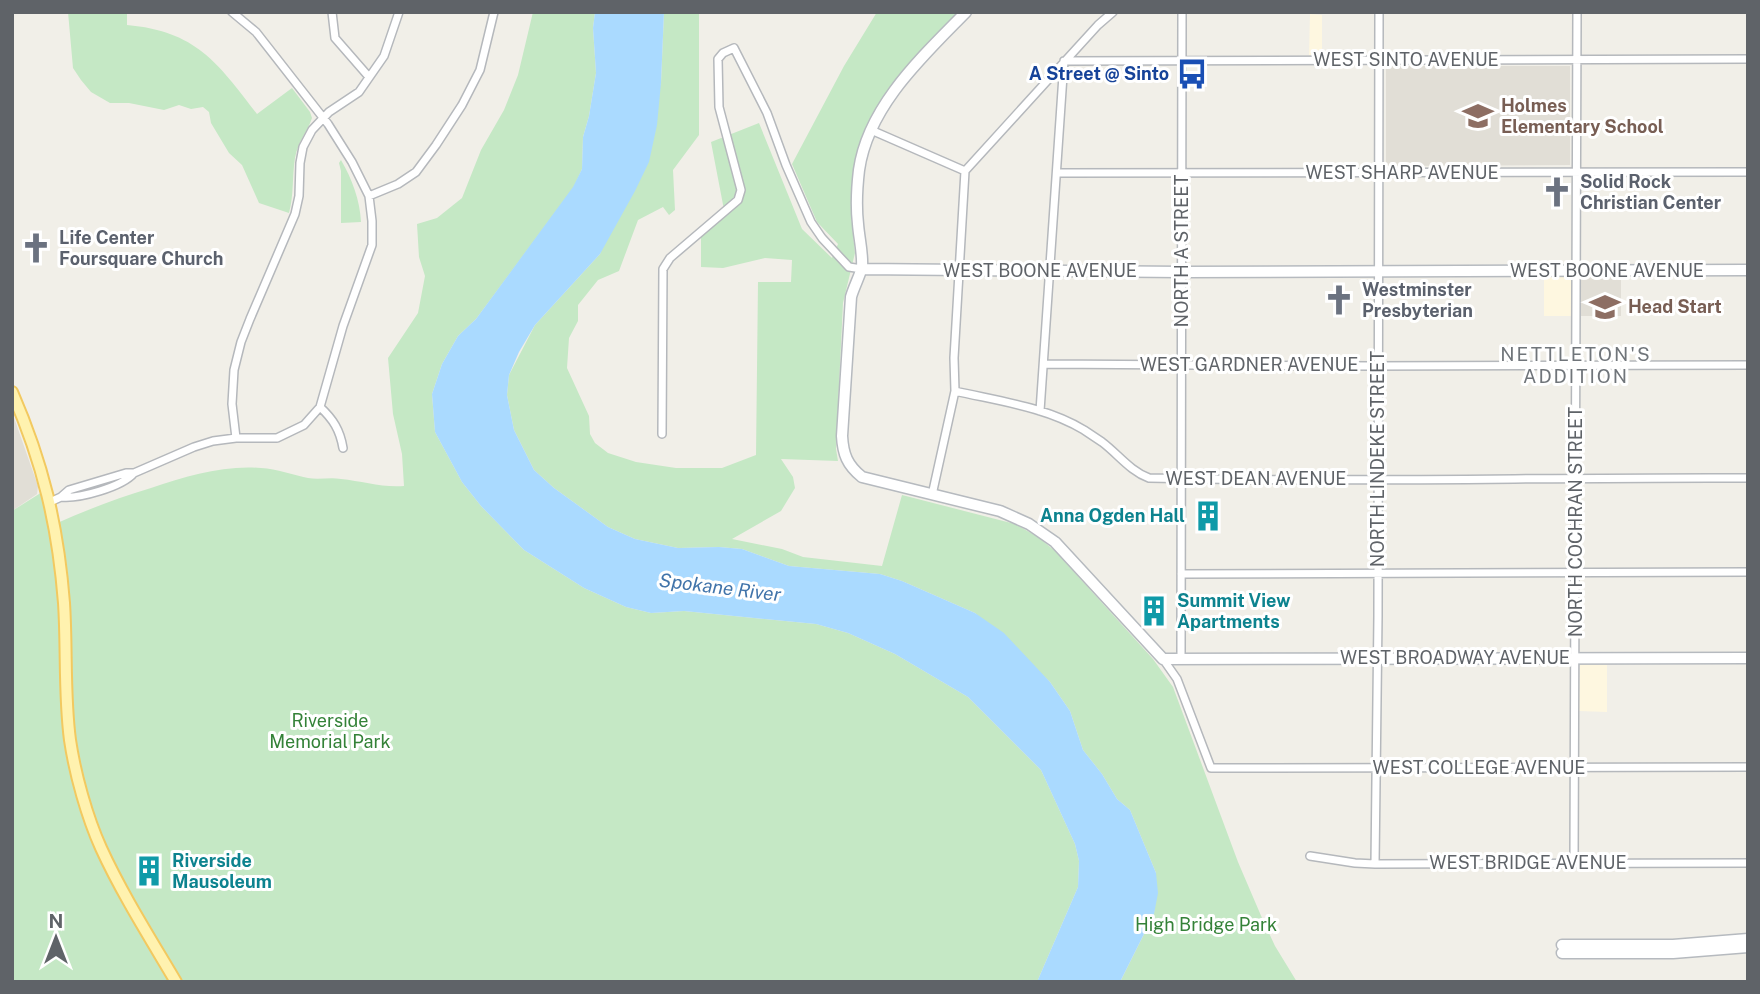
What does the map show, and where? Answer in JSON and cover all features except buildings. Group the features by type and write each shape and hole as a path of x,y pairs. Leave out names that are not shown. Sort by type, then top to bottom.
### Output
{"main road":[{"path":"12,392 55,500 64,603 66,698 70,741 81,792 99,845 176,982"}],"street":[{"path":"55,500 70,498 98,486 129,479 134,473 194,447 224,439 276,438 304,425 320,407 343,326 372,245 369,196 352,162 324,118 256,32 232,12"},
{"path":"332,12 335,38 369,77"},
{"path":"236,438 232,404 234,370 242,342 296,214 303,146 312,130 329,112 359,92 384,56 399,12"},
{"path":"369,196 398,184 416,172 436,145 462,105 480,70 494,12"},
{"path":"966,12 927,52 889,99 864,149 859,170 857,220 862,269 851,297 842,449 846,461 862,477 1008,514 1042,532 1103,592 1163,659"},
{"path":"932,495 955,391 954,358 965,171 1064,61 1113,12"},
{"name":"NORTH A STREET","path":"1181,659 1182,12"},
{"name":"NORTH LINDEKE STREET","path":"1375,864 1379,12"},
{"name":"NORTH COCHRAN STREET","path":"1574,863 1577,12"},
{"path":"662,434 663,269 670,258 738,200 741,190 719,107 718,59 723,53 734,48 767,113 811,222 849,267 862,269"},
{"name":"WEST SINTO AVENUE","path":"1064,61 1748,59"},
{"path":"1040,411 1064,61"},
{"path":"871,131 965,171"},
{"name":"WEST SHARP AVENUE","path":"1057,173 1748,172"},
{"name":"WEST BOONE AVENUE","path":"862,269 1182,272 1748,270"},
{"name":"WEST GARDNER AVENUE","path":"1044,364 1748,365"},
{"name":"WEST DEAN AVENUE","path":"955,391 1040,411 1081,429 1103,443 1138,474 1149,478 1748,478"},
{"path":"320,407 338,429 343,448"},
{"path":"1181,574 1748,572"},
{"name":"WEST BROADWAY AVENUE","path":"1163,659 1748,657"},
{"name":"WEST COLLEGE AVENUE","path":"1163,659 1180,686 1211,768 1748,767"},
{"name":"WEST BRIDGE AVENUE","path":"1310,856 1375,864 1748,863"},
{"path":"1607,949 1748,939"},
{"path":"1562,949 1682,953 1748,947"}],"shaded area":[{"path":"1310,14 1322,15 1322,55 1309,55"},
{"name":"Holmes Elementary School","path":"1386,66 1570,66 1570,165 1386,166"},
{"path":"1569,275 1572,278 1571,316 1544,316 1544,276"},
{"path":"1583,275 1621,275 1621,316 1581,316"},
{"path":"12,412 38,486 37,494 12,511"},
{"path":"1580,664 1607,665 1607,712 1579,711"}],"green space":[{"path":"68,12 127,12 127,25 151,28 188,42 217,65 257,114 292,88 312,118 296,152 289,213 259,203 242,165 229,153 211,123 209,112 203,107 191,109 179,105 164,110 129,103 110,103 91,92 73,68"},
{"name":"Riverside Memorial Park","path":"533,12 595,12 593,28 596,73 583,137 582,169 574,187 476,319 458,336 442,364 432,394 435,432 462,482 481,506 524,550 584,588 626,607 651,613 684,611 816,624 848,633 895,654 968,697 1041,770 1075,844 1079,861 1078,887 1037,982 12,982 12,511 47,489 55,524 102,504 165,484 205,472 233,468 267,469 312,479 337,478 404,486 388,358 418,313 425,276 419,257 417,224 437,218 462,198 481,150 504,110 518,75"},
{"name":"High Bridge Park","path":"664,12 699,12 699,135 673,170 675,210 669,215 663,207 638,220 619,271 598,280 578,305 578,321 569,338 567,368 589,416 590,434 595,443 608,453 636,462 676,468 722,468 756,455 758,282 791,282 792,260 765,258 723,268 701,267 701,236 725,215 711,142 759,123 802,229 832,258 838,244 817,222 792,164 844,66 877,12 958,12 896,83 879,107 859,145 851,215 855,253 843,303 836,449 838,461 781,459 793,477 795,488 781,511 732,539 782,549 803,557 882,566 902,495 1015,524 1038,537 1055,551 1153,659 1173,687 1238,862 1275,946 1297,982 1120,982 1154,914 1156,873 1130,810 1117,799 1083,750 1070,711 1050,682 975,613 880,574 789,566 742,549 678,548 635,539 608,527 534,470 514,430 507,395 509,375 535,325 600,254 661,83"},
{"path":"341,160 355,190 361,222 341,223"}],"water":[{"name":"Spokane River","path":"595,12 664,12 657,125 649,162 600,254 535,325 509,375 507,395 514,430 534,470 608,527 635,539 678,548 742,549 789,566 880,574 975,613 1004,633 1050,682 1070,711 1083,750 1117,799 1130,810 1156,873 1158,893 1154,914 1120,982 1037,982 1078,887 1079,861 1075,844 1041,770 968,697 895,654 848,633 816,624 684,611 651,613 626,607 584,588 524,550 481,506 462,482 435,432 432,394 442,364 458,336 476,319 573,187 582,169 583,137 596,73 593,28"}],"place":[{"name":"A Street @ Sinto","path":"1192,74"},
{"name":"Holmes Elementary School","path":"1478,116"},
{"name":"Solid Rock Christian Center","path":"1557,192"},
{"name":"Life Center Foursquare Church","path":"36,248"},
{"name":"Westminster Presbyterian","path":"1339,300"},
{"name":"Head Start","path":"1605,307"},
{"name":"Anna Ogden Hall","path":"1208,516"},
{"name":"Summit View Apartments","path":"1154,611"},
{"name":"Riverside Mausoleum","path":"149,871"}],"district":[{"name":"NETTLETON'S ADDITION","path":"1576,365"}]}
